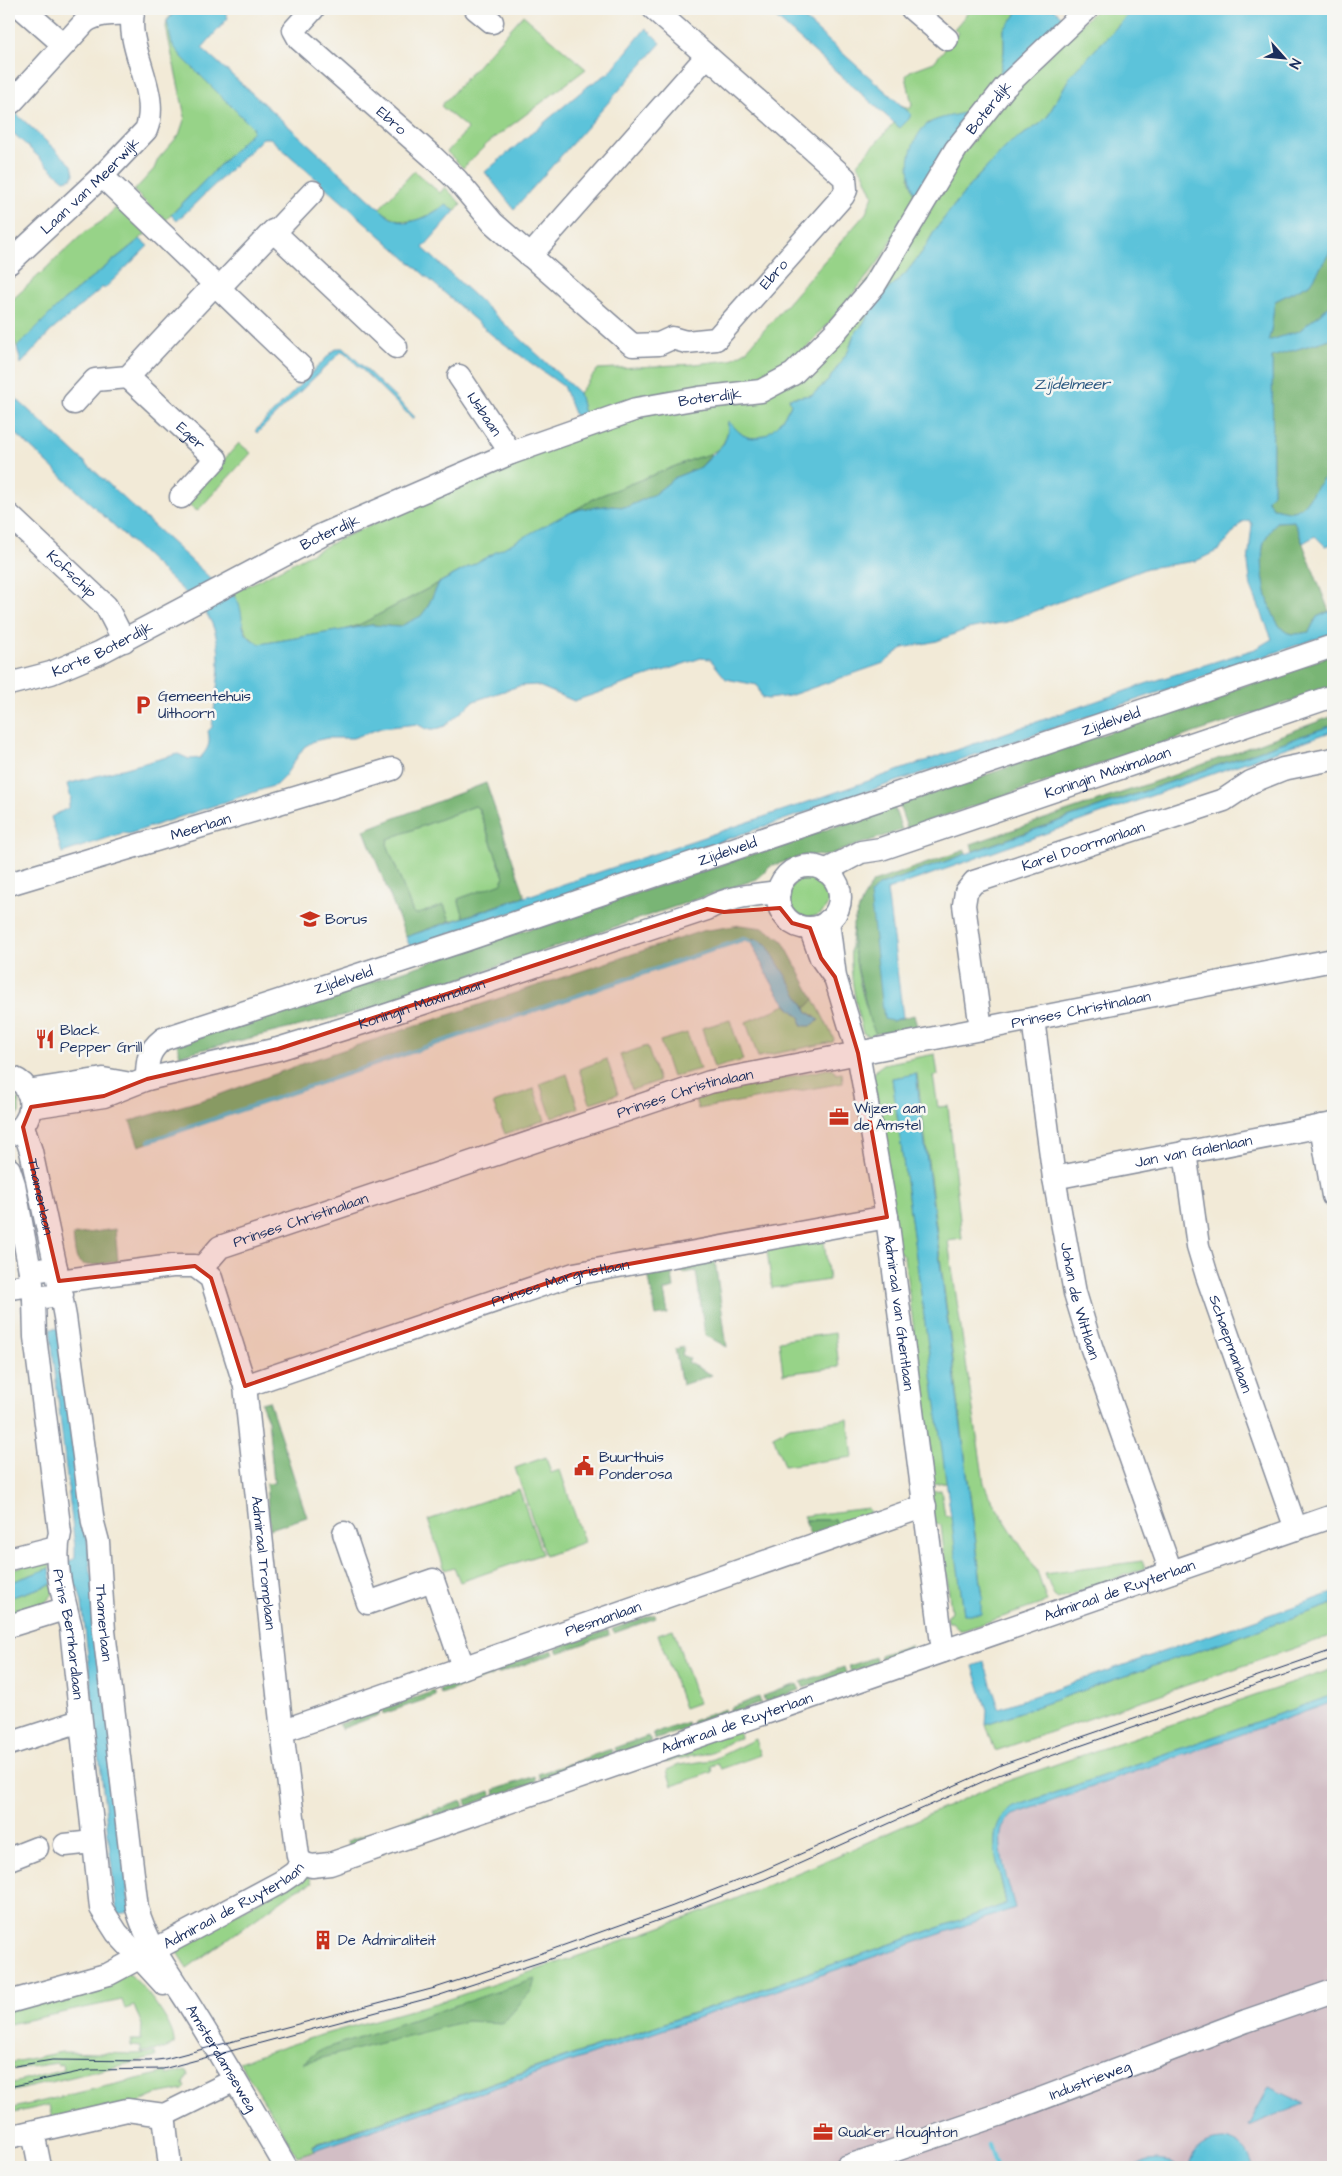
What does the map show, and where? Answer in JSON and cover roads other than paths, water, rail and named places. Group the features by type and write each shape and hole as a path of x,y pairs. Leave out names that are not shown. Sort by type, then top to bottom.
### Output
{"street":[{"path":"23,9 64,45"},
{"name":"Ebro","path":"313,9 294,30 299,39 434,157 457,180 494,223 633,345 659,344 672,338 686,342 716,340 843,196 846,183 845,178 654,9"},
{"path":"912,9 947,39"},
{"name":"Boterdijk","path":"193,604 342,525 436,487 511,453 636,409 699,398 761,391 793,374 836,331 874,286 956,149 1005,87 1087,9"},
{"path":"12,102 93,16 133,11"},
{"name":"Laan van Meerwijk","path":"13,250 102,176 146,130 150,121 151,106 132,26 133,11"},
{"path":"530,256 707,56"},
{"path":"102,176 302,368"},
{"path":"74,402 95,380 128,377 313,192"},
{"path":"275,232 396,347"},
{"name":"IJsbaan","path":"459,376 511,453"},
{"name":"Eger","path":"128,377 216,459 181,497"},
{"name":"Kofschip","path":"9,515 106,606 124,641"},
{"name":"Korte Boterdijk","path":"9,684 51,673 81,662 193,604"},
{"name":"Zijdelveld","path":"140,1081 152,1048 163,1039 465,940 1333,646"},
{"name":"Koningin Máximalaan","path":"831,878 862,852 881,849 1333,696"},
{"name":"Karel Doormanlaan","path":"981,1029 964,905 966,892 974,882 1224,800 1251,782 1282,769 1333,759"},
{"name":"Meerlaan","path":"9,884 392,769"},
{"path":"811,866 831,878 839,900 838,908 819,924 792,923 779,900 784,878 796,869 811,866"},
{"name":"Koningin Máximalaan","path":"17,1097 103,1080 140,1081 296,1043 707,909 720,901 742,896 779,900"},
{"name":"Admiraal van Ghentlaan","path":"819,924 858,1053 887,1217 943,1651"},
{"name":"Prinses Christinalaan","path":"201,1269 220,1247 686,1088 1333,960"},
{"name":"Johan de Wittlaan","path":"1033,1019 1064,1241 1080,1312 1171,1572"},
{"name":"Thamerlaan","path":"17,1097 31,1151 59,1281 93,1523 98,1542 104,1631 134,1890 146,1954"},
{"path":"1327,1125 1333,1196"},
{"name":"Jan van Galenlaan","path":"1054,1178 1327,1125"},
{"name":"Schaepmanlaan","path":"1185,1152 1198,1246 1296,1528"},
{"name":"Thamerlaan","path":"9,1169 14,1184 32,1285"},
{"name":"Prinses Margrietlaan","path":"245,1386 574,1274 887,1217"},
{"path":"9,1288 172,1266 195,1266 201,1269"},
{"name":"Admiraal Tromplaan","path":"201,1269 211,1278 245,1386 282,1731 298,1856 302,1863"},
{"name":"Prins Bernhardlaan","path":"32,1285 35,1337 60,1533 56,1547 64,1609 71,1628 101,1908 117,1933 146,1954"},
{"name":"Plesmanlaan","path":"282,1731 925,1506"},
{"name":"Admiraal de Ruyterlaan","path":"9,2002 98,1978 281,1882 294,1873 302,1863 312,1866 330,1864 1333,1516"},
{"path":"344,1533 368,1603 433,1580 463,1667"},
{"path":"9,1559 56,1547"},
{"path":"9,1626 64,1609"},
{"path":"9,1744 80,1721"},
{"path":"65,1845 93,1842"},
{"path":"9,1859 37,1848"},
{"name":"Amsterdamseweg","path":"146,1954 286,2167"},
{"name":"Industrieweg","path":"846,2167 1001,2114 1246,2020 1333,1991"},
{"path":"9,2137 128,2110 164,2115 230,2082"},
{"name":"Amsterdamseweg","path":"230,2082 275,2167"},
{"path":"164,2115 170,2167"},
{"path":"32,2132 40,2167"}],"water":[{"path":"177,9 227,9 225,11 228,18 202,48 389,217 406,223 426,217 446,205 455,211 423,248 579,393 584,414 577,418 563,386 492,335 270,138 263,138 177,221 171,215 253,131 252,127 182,57 172,44 167,21"},
{"path":"766,9 793,9 911,114 909,119 900,128"},
{"path":"1018,9 1054,9 1064,19 999,80 1004,52 1004,29 1015,16"},
{"name":"Zijdelmeer","path":"1134,9 1333,9 1333,247 1311,283 1275,301 1268,341 1299,331 1333,303 1333,338 1272,357 1273,493 1267,499 1273,508 1286,511 1299,509 1321,482 1333,473 1333,544 1325,546 1315,536 1303,543 1294,521 1276,522 1264,542 1262,563 1269,604 1279,626 1292,634 1309,632 1317,617 1333,610 1333,633 410,947 406,937 811,801 1148,683 1255,649 1272,639 1251,587 1248,563 1252,524 1249,520 1242,522 1219,550 1196,561 1147,568 1007,622 967,629 937,641 903,648 884,663 789,696 762,698 757,685 726,679 710,659 701,658 574,701 536,685 519,686 474,701 445,726 436,729 426,729 417,724 381,728 353,738 327,738 314,741 304,747 284,777 276,785 129,834 123,833 62,853 51,817 68,808 71,798 67,784 178,754 189,759 200,758 203,755 209,743 208,731 212,727 218,681 219,651 212,623 204,610 9,427 9,392 208,576 236,598 243,626 252,640 260,644 372,625 399,627 421,616 439,583 564,515 581,509 606,506 627,507 653,495 676,477 701,467 724,443 728,431 728,421 743,435 751,438 765,435 772,430 788,410 791,404 789,398 812,395 828,381 849,350 854,334 861,327 879,298 905,274 923,251 935,230 970,185 1010,143 1040,124 1047,117 1071,75"},
{"path":"646,28 661,43 514,209 485,172 588,86 609,73"},
{"path":"9,107 72,165 74,174 72,178 64,180 9,129"},
{"path":"972,111 916,199 910,176 909,162 910,154 922,129 932,122 943,118"},
{"path":"140,239 148,246 104,289 103,287 50,332 21,364 17,347 62,302"},
{"path":"338,348 344,348 415,417 413,419 344,352 341,352 257,433 255,431"},
{"path":"1333,725 1333,731 887,890 903,1017 892,1021 884,1019 870,895 878,886"},
{"path":"756,939 766,944 808,1012 819,1020 811,1026 802,1026 800,1017 777,992 750,941"},
{"path":"916,1074 983,1599 981,1601 981,1614 964,1614 892,1078"},
{"path":"63,1328 130,1912 117,1914 82,1603 78,1588 69,1584 66,1564 75,1558 75,1547 50,1329"},
{"path":"50,1568 52,1584 9,1598 9,1583"},
{"path":"1333,1593 1333,1604 986,1724 987,1711 973,1666 984,1662 999,1708"},
{"path":"1333,1695 1333,1702 1013,1815 1003,1827 1001,1844 1004,1867 1015,1908 315,2150 313,2146 1006,1904 995,1853 995,1840 1002,1818 1011,1808"},
{"path":"1269,2087 1304,2104 1248,2126"},
{"path":"1217,2140 1224,2140 1239,2145 1246,2152 1253,2167 1189,2167 1194,2155 1201,2147"},
{"path":"1147,2161 1170,2162 1178,2167 1135,2167"}],"waterway":[{"path":"149,1141 744,939 750,941"},
{"path":"989,2145 996,2167"}],"tram line":[{"path":"9,2067 52,2060 149,2061 165,2059 435,1988 542,1953 673,1906 762,1871 1001,1765 1333,1650"},
{"path":"9,2087 88,2070 163,2069 437,1996 550,1959 676,1914 765,1879 993,1777 1333,1658"}],"place":[{"name":"Gemeentehuis Uithoorn","path":"143,705"},
{"name":"Borus","path":"310,919"},
{"name":"Black Pepper Grill","path":"45,1039"},
{"name":"Wijzer aan de Amstel","path":"839,1117"},
{"name":"Buurthuis Ponderosa","path":"584,1466"},
{"name":"De Admiraliteit","path":"323,1940"},
{"name":"Quaker Houghton","path":"823,2132"}]}
